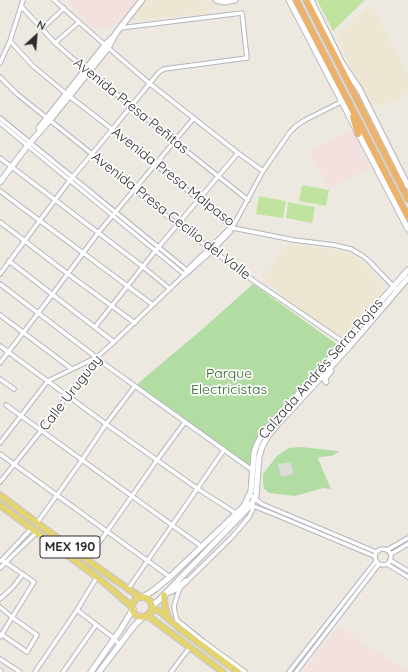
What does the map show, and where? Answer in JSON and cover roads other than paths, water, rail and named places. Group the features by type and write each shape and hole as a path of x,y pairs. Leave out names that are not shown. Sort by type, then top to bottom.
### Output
{"highway":[{"path":"296,0 408,217"},
{"path":"306,0 408,199"},
{"path":"349,104 358,134"}],"main road":[{"path":"0,182 142,0"},
{"path":"216,0 224,2 235,0"},
{"path":"289,0 408,229"},
{"path":"312,0 342,63 360,90"},
{"path":"312,0 360,90 408,186"},
{"name":"Calzada Andrés Serra Rojas","path":"152,606 220,538 255,498 259,457 262,446 268,436 349,347 395,289 408,270"},
{"name":"Calzada Andrés Serra Rojas","path":"142,597 154,590 170,577 215,533 249,504 254,454 262,434 344,343 395,289 408,278"},
{"path":"326,382 326,377 332,366"},
{"name":"MEX 190","path":"0,495 128,589 150,600 152,606 183,632 238,669"},
{"path":"2,506 7,506 11,503"},
{"path":"9,511 11,503"},
{"name":"MEX 190","path":"2,506 97,577 132,608 135,614 138,616 145,616 223,672"},
{"path":"215,533 220,538"},
{"path":"168,618 165,608 165,594 176,590 186,581"},
{"path":"91,672 114,639 132,608 133,602 142,597"},
{"path":"99,672 134,626 152,610 152,606"},
{"path":"183,632 197,636"},
{"path":"238,669 242,672"}],"street":[{"path":"0,63 10,41 23,0"},
{"path":"54,0 149,83 263,171"},
{"name":"Avenida Presa Peñitas","path":"21,6 55,43 248,200"},
{"path":"42,29 64,8"},
{"path":"0,274 71,178 159,72 164,69 247,58 242,13 120,28"},
{"path":"55,43 79,22"},
{"name":"Avenida Presa Malpaso","path":"10,41 33,66 198,200 233,226 294,240 334,245 351,249 369,261 395,289"},
{"name":"Avenida Presa Cecilio del Valle","path":"0,77 17,94 178,225 349,347"},
{"name":"Calle Uruguay","path":"0,482 96,358 211,250 233,226 263,171 290,132 305,120 341,102"},
{"path":"0,118 185,273"},
{"path":"0,363 98,233 154,164 194,118"},
{"path":"0,123 29,143"},
{"path":"95,327 142,266 238,153"},
{"path":"0,158 170,289"},
{"path":"0,190 153,305"},
{"path":"0,222 135,323"},
{"path":"9,261 114,342"},
{"path":"0,284 96,358 252,470"},
{"path":"0,315 72,369"},
{"path":"0,346 106,424 198,489 237,514"},
{"path":"0,443 48,382 96,358"},
{"path":"0,379 14,389"},
{"path":"37,523 106,424 135,386"},
{"path":"6,405 201,546"},
{"path":"87,560 185,422"},
{"path":"128,589 224,450"},
{"path":"0,454 170,577"},
{"path":"250,495 262,504 375,554"},
{"path":"249,504 375,554"},
{"path":"245,672 238,669 177,620 174,606 180,588 226,543 249,517 253,509 249,504"},
{"path":"0,568 2,561 32,528"},
{"path":"2,561 37,532"},
{"path":"220,538 226,543"},
{"path":"387,550 408,538"},
{"path":"377,563 383,565 389,562 391,554 408,544"},
{"path":"375,554 381,549 387,550 391,554"},
{"path":"296,672 377,563 375,554"},
{"path":"0,607 13,618 37,635 27,652 1,635 13,618 34,582 2,561"},
{"path":"389,562 408,571"},
{"path":"389,562 408,577"},
{"path":"289,672 377,563"},
{"path":"0,599 13,587 23,574"},
{"path":"36,672 97,577"},
{"path":"77,610 114,639 119,645"},
{"path":"63,672 96,625"},
{"path":"171,672 190,647"},
{"path":"0,659 20,672"}],"park label":[{"name":"Parque Electricistas","path":"229,382"}]}
